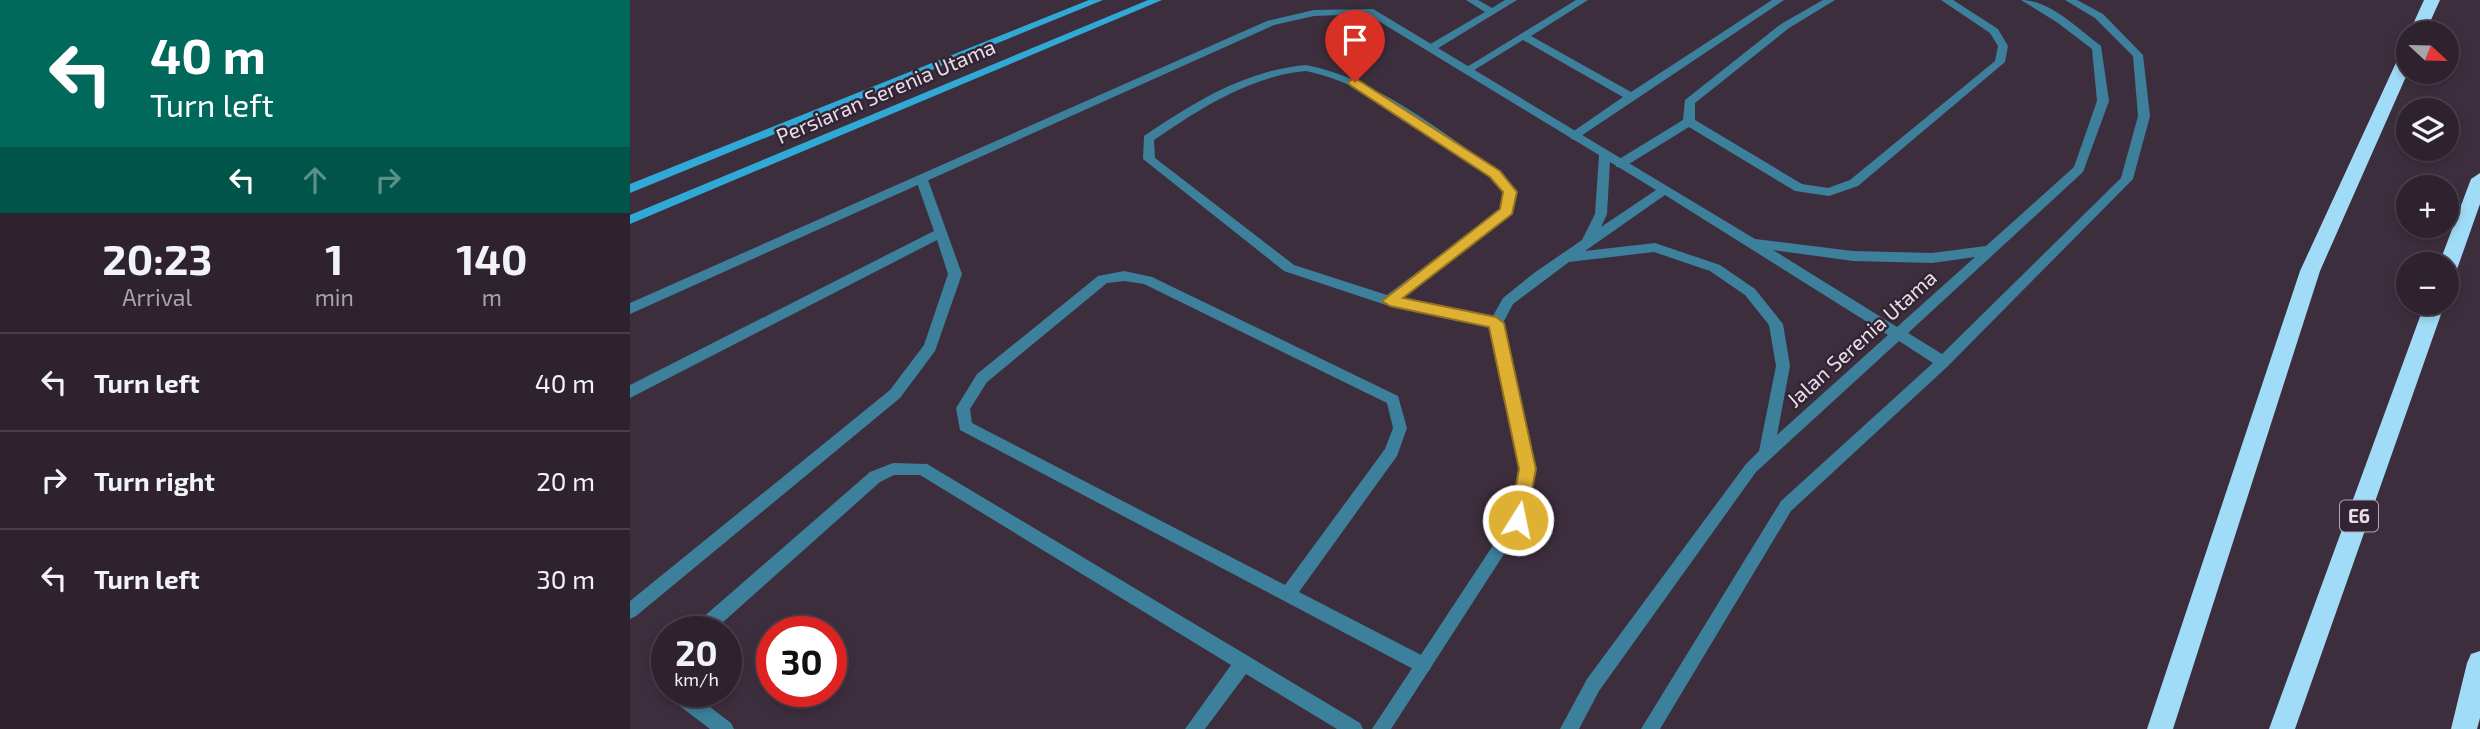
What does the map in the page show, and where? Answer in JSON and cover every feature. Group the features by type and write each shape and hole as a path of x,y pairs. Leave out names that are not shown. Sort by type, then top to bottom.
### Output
{"highway":[{"path":"2422,21 2432,0"},
{"path":"2160,729 2310,271 2396,81"},
{"path":"2453,252 2480,179"},
{"name":"E6","path":"2282,729 2431,315"},
{"path":"2464,729 2480,663"}],"street":[{"name":"Persiaran Serenia Utama","path":"630,189 1098,0"},
{"name":"Persiaran Serenia Utama","path":"630,220 1157,0"},
{"path":"1471,0 1492,12"},
{"path":"1431,48 1512,0"},
{"path":"1466,70 1583,0"},
{"path":"1575,136 1779,0"},
{"path":"1689,122 1689,102 1785,26 1829,0"},
{"path":"1689,122 1799,188 1829,192 1854,183 2000,62 2003,46 1994,31 1946,0"},
{"name":"Jalan Serenia Utama","path":"1569,729 1593,685 1751,468 2080,169 2103,101 2097,48 2062,21 2026,0"},
{"path":"1650,729 1786,506 1943,362 2127,179 2144,116 2138,55 2099,16 2070,0"},
{"path":"630,309 1271,23 1314,13 1369,11 1751,242 1943,362"},
{"path":"1523,36 1631,97"},
{"path":"1390,301 1507,211 1510,192 1495,174 1355,82 1307,68 1277,71 1189,111 1147,139 1149,159 1289,268 1390,301 1496,323"},
{"path":"1620,163 1689,122"},
{"path":"1588,242 1601,214 1605,154"},
{"path":"630,611 895,394 930,347 955,274 922,180"},
{"path":"1381,729 1518,520 1528,469 1496,323 1508,301 1566,257 1664,190"},
{"path":"630,392 940,233"},
{"path":"1751,242 1853,256 1932,258 1991,250"},
{"path":"1566,257 1655,247 1715,268 1750,292 1776,324 1783,366 1766,454"},
{"path":"1288,594 1392,452 1400,428 1393,400 1147,280 1124,276 1103,279 982,379 963,408 965,426 1423,665"},
{"path":"717,616 876,477 893,470 922,469 1354,729"},
{"path":"1194,729 1244,662"},
{"path":"695,707 725,729"}],"route":[{"path":"1355,82 1495,174 1510,192 1507,211 1390,301 1496,323 1528,469 1518,520"}]}
